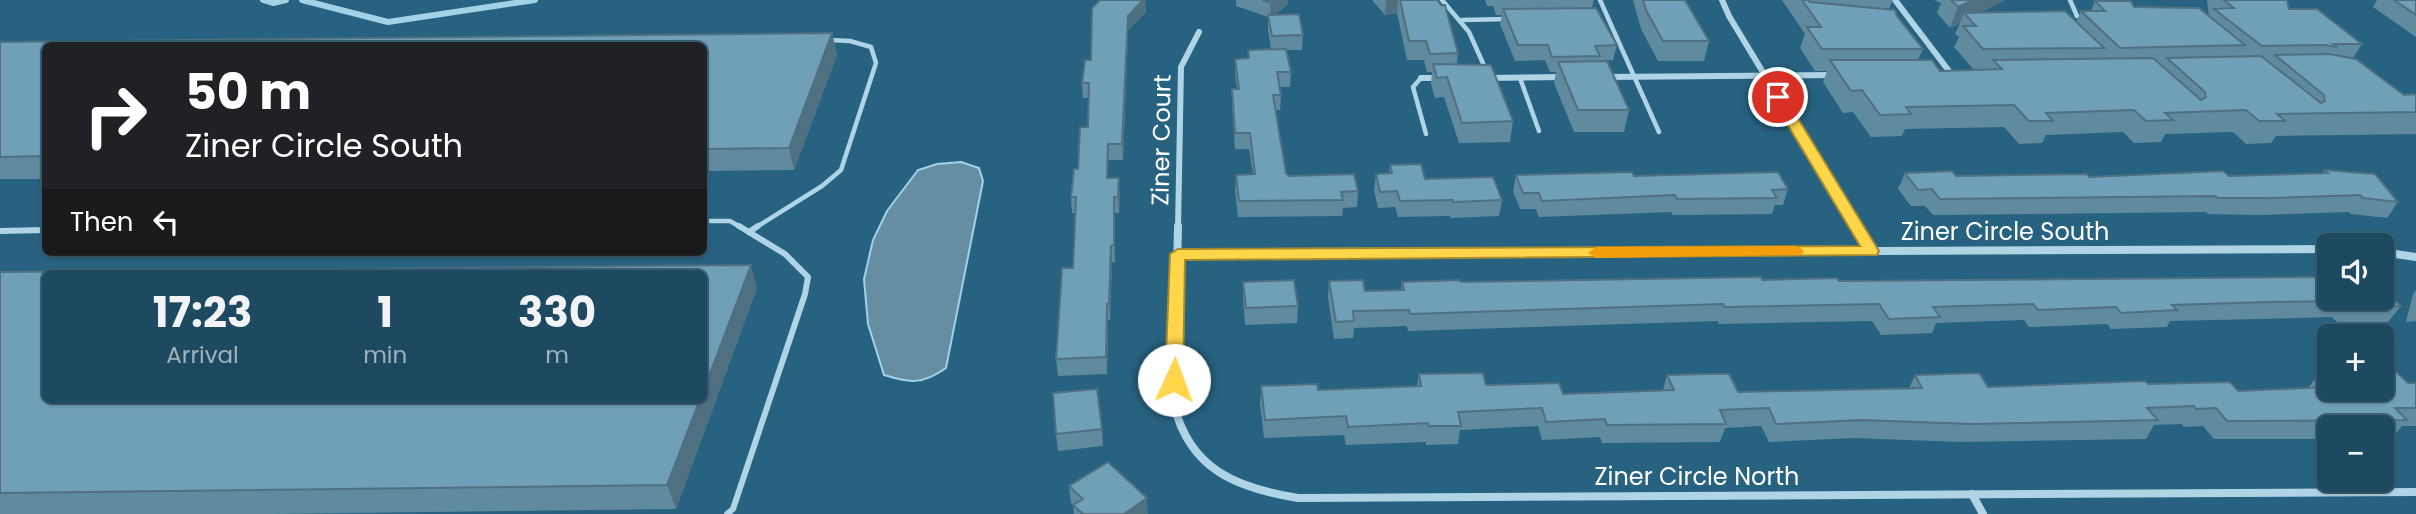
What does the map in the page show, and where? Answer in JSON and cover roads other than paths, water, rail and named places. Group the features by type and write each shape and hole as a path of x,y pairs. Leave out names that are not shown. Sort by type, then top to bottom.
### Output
{"street":[{"path":"1722,0 1871,251"},
{"path":"1895,0 1952,75"},
{"path":"2073,16 2089,16"},
{"name":"Ziner Court","path":"1178,254 1181,67 1199,32"},
{"path":"1596,77 1842,75"},
{"path":"1938,75 1965,75"},
{"path":"1475,78 1570,77"},
{"path":"1421,78 1448,78"},
{"name":"Ziner Circle South","path":"1178,254 2317,250"},
{"name":"Ziner Circle North","path":"1178,254 1174,405 1176,421 1191,449 1211,468 1236,483 1266,494 1298,498 2416,492"},
{"path":"2394,254 2416,257"},
{"path":"1972,494 1983,514"}],"lane":[{"path":"1442,0 1462,20 1482,54 1488,78"},
{"path":"1600,0 1659,132"},
{"path":"2070,0 2073,16"},
{"path":"1462,20 1514,19"},
{"path":"1904,28 1917,29"},
{"path":"749,232 822,186 841,170 876,63 871,47 850,41 816,40"},
{"path":"1421,78 1413,87 1426,134"},
{"path":"1520,78 1539,131"},
{"path":"707,221 730,221 785,254 808,277 805,294 733,509 727,514"},
{"path":"0,231 42,230"}],"water":[{"path":"961,162 979,168 983,181 946,368 916,381 884,375 868,324 864,279 873,240 887,211 918,170 937,164"}],"waterway":[{"path":"263,0 273,3 286,0"},
{"path":"302,0 388,22 535,0"}]}
